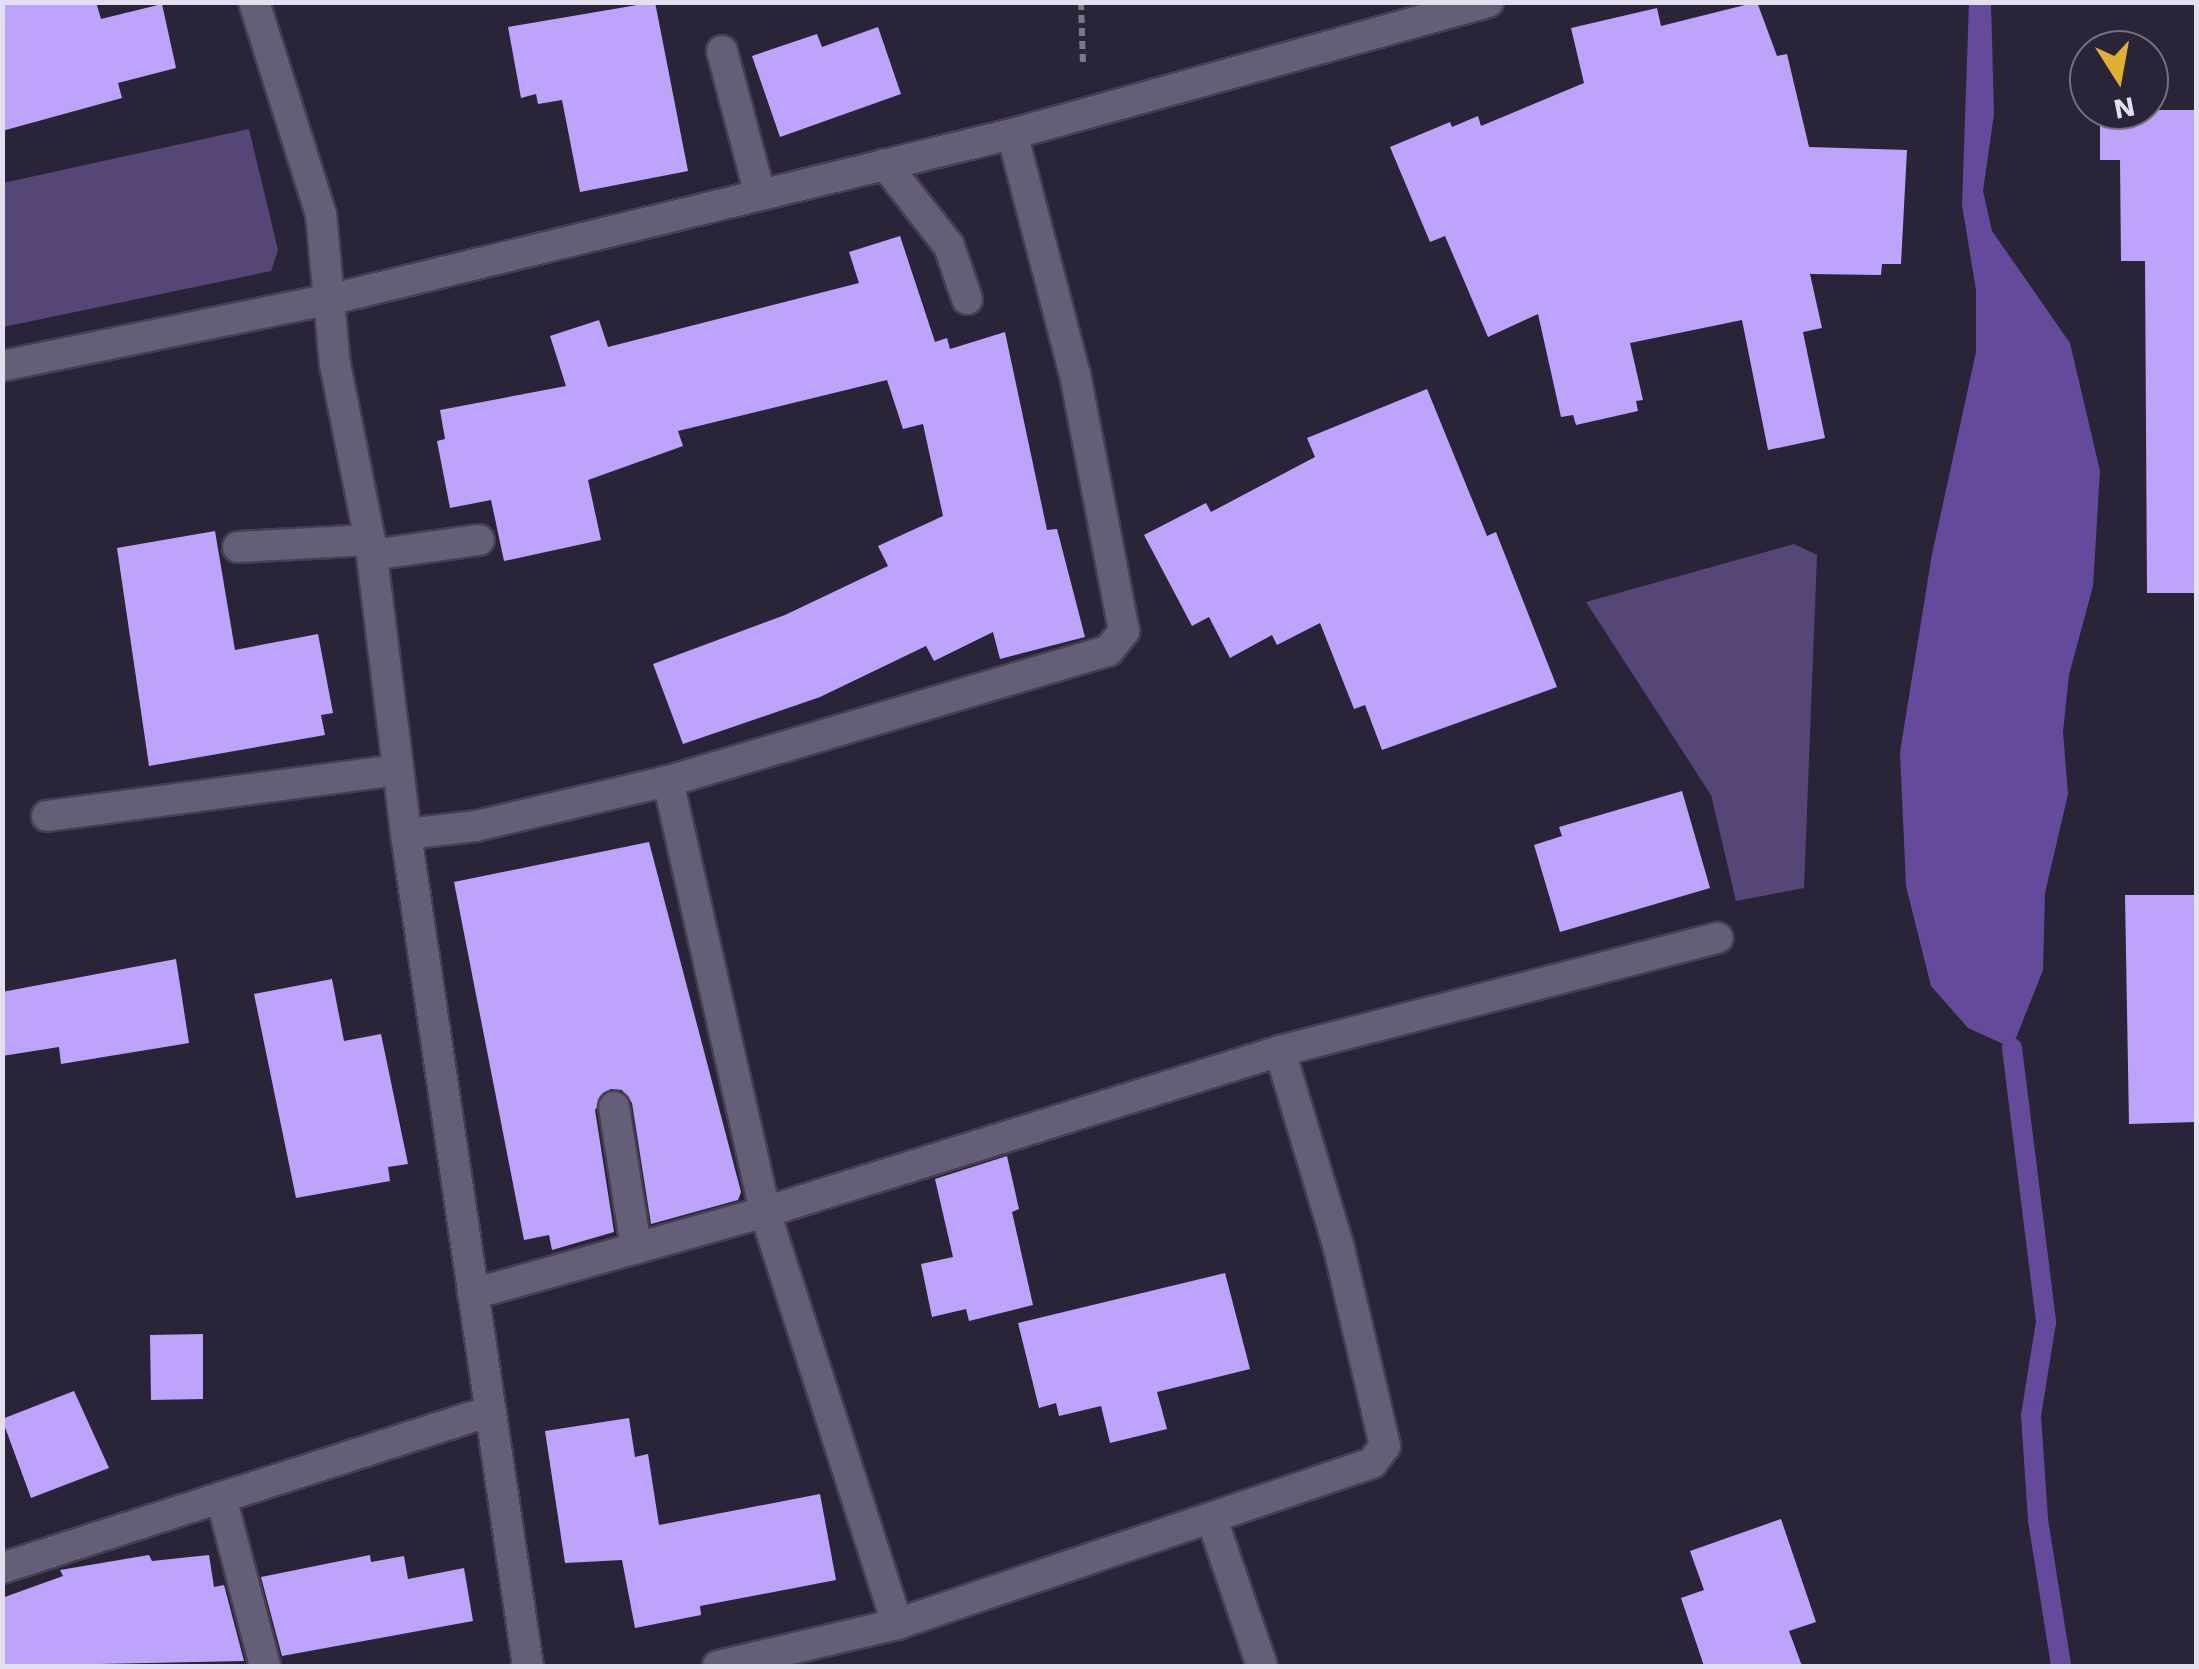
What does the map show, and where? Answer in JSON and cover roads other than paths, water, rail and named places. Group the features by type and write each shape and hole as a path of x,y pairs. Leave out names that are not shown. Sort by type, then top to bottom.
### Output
{"street":[{"path":"254,2 321,214 335,364 371,547 406,834 487,1412 528,1666"},
{"path":"2,366 332,300 1012,134 1488,2"},
{"path":"722,50 760,195"},
{"path":"406,834 476,826 668,780 1108,651 1124,631 1075,376 1012,134"},
{"path":"886,164 949,246 966,299"},
{"path":"238,547 371,547 478,540"},
{"path":"47,816 398,770"},
{"path":"668,780 764,1212 897,1624"},
{"path":"472,1294 764,1212 1280,1050 1718,938"},
{"path":"718,1666 897,1624 1372,1463 1385,1446 1338,1248 1280,1050"},
{"path":"614,1107 636,1248"},
{"path":"2,1568 487,1412"},
{"path":"221,1497 265,1666"},
{"path":"1212,1519 1262,1666"}],"waterway":[{"path":"2012,1048 2046,1322 2031,1416 2038,1520 2061,1666"}]}
